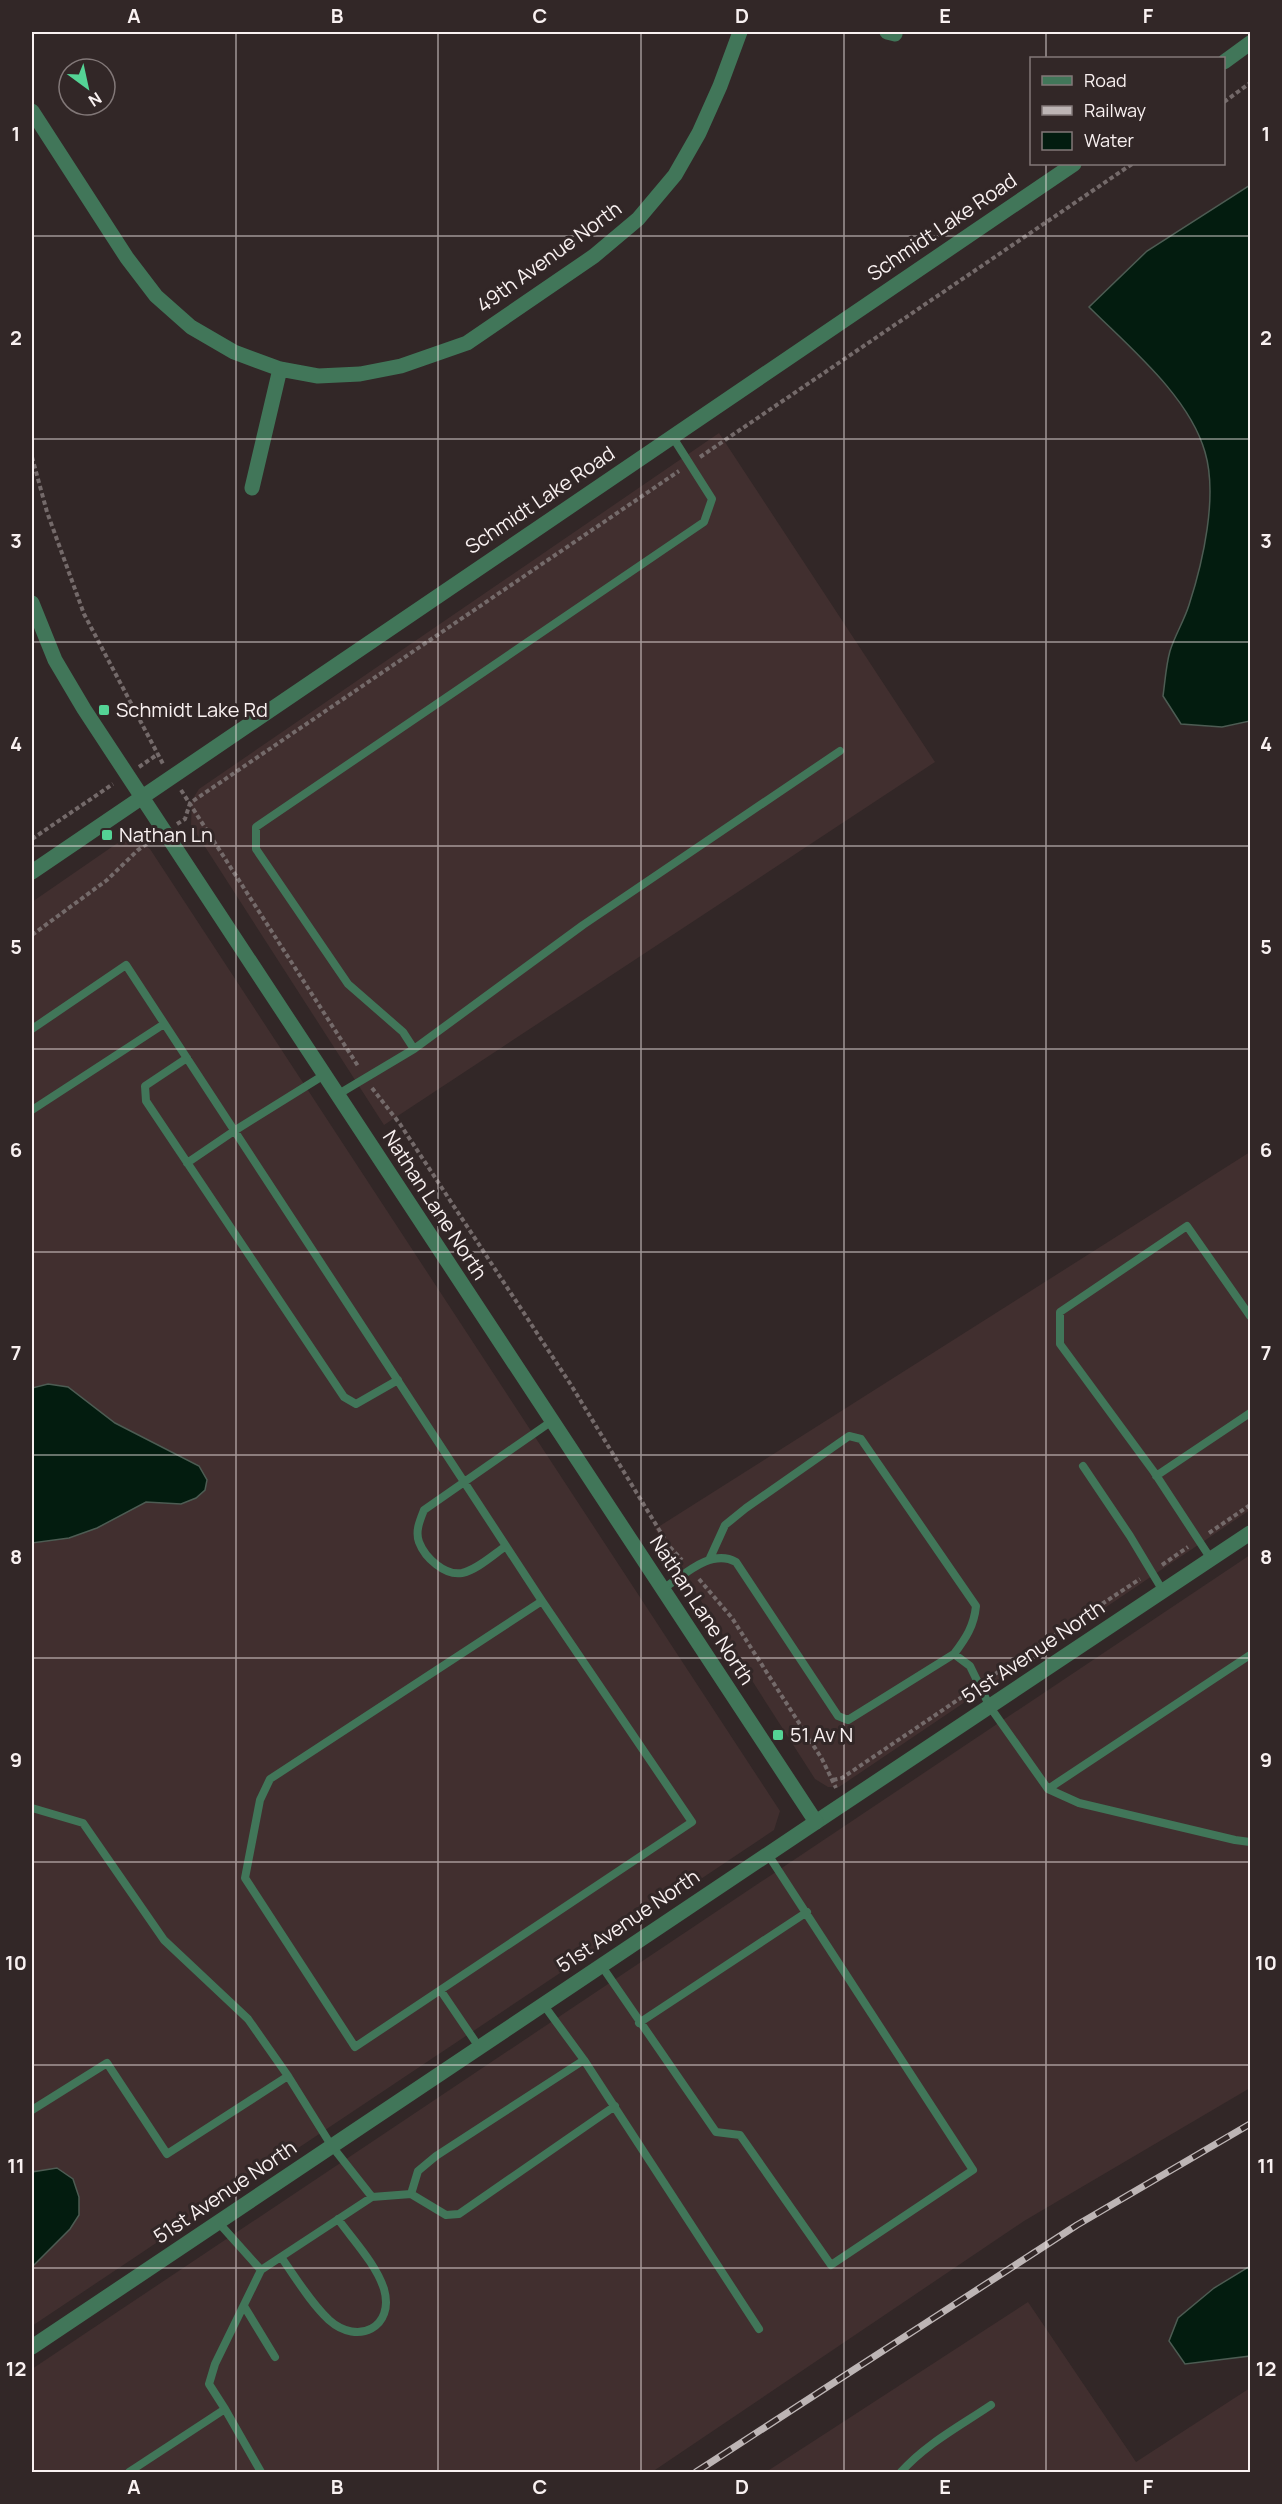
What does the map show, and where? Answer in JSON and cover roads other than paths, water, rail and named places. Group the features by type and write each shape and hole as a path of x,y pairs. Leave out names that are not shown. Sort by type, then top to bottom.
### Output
{"street":[{"name":"49th Avenue North","path":"32,111 127,258 156,296 191,327 234,351 280,369 318,376 360,374 401,366 467,343 594,255 639,219 675,175 699,133 740,32"},
{"path":"1225,61 1251,44"},
{"name":"Schmidt Lake Road","path":"32,872 1073,165"},
{"path":"252,488 280,369"},
{"name":"Nathan Lane North","path":"32,603 55,660 141,797 816,1822"},
{"name":"51st Avenue North","path":"32,2347 767,1853 1251,1533"}],"lane":[{"path":"414,1048 403,1032 348,984 256,849 256,827 704,522 712,499 672,436"},
{"path":"337,1095 414,1048 583,925 840,751"},
{"path":"32,1029 126,965 542,1601 692,1822 355,2047 245,1878 260,1800 270,1779 542,1601"},
{"path":"32,1110 164,1024"},
{"path":"187,1058 145,1086 146,1101 344,1397 356,1404 398,1380"},
{"path":"187,1163 324,1075"},
{"path":"1211,1559 1156,1476 1060,1344 1060,1312 1186,1226 1251,1316"},
{"path":"1156,1476 1251,1413"},
{"path":"506,1546 466,1572 452,1574 439,1567 419,1542 418,1526 424,1510 552,1421"},
{"path":"663,1589 710,1558 727,1557 736,1562 838,1716 848,1720 954,1654 971,1628 976,1606 861,1439 849,1436 746,1508 725,1526 710,1558"},
{"path":"1083,1466 1163,1591"},
{"path":"954,1654 970,1666 990,1707 1048,1789 1079,1803 1251,1842"},
{"path":"1048,1789 1251,1655"},
{"path":"32,1808 83,1823 164,1940 248,2019 332,2145 372,2197"},
{"path":"601,1965 716,2132 740,2135 831,2265 973,2170 767,1853"},
{"path":"639,2023 807,1912"},
{"path":"441,1990 479,2047"},
{"path":"543,2004 615,2106 759,2329"},
{"path":"411,2194 418,2171 436,2156 584,2060"},
{"path":"32,2110 107,2063 167,2154 288,2076"},
{"path":"261,2472 209,2384 215,2364 261,2270 372,2197 411,2194 446,2215 459,2214 615,2106"},
{"path":"282,2257 330,2321 351,2334 367,2333 376,2326 383,2315 387,2300 383,2286 338,2219"},
{"path":"218,2222 261,2270"},
{"path":"244,2306 275,2357"},
{"path":"901,2472 932,2445 991,2405"},
{"path":"129,2472 225,2409"}],"water":[{"path":"1250,185 1250,721 1222,727 1181,724 1163,696 1170,651 1189,605 1204,549 1209,508 1209,469 1197,431 1172,392 1089,307 1147,251"},
{"path":"48,1384 68,1387 115,1423 199,1466 207,1480 205,1490 196,1498 181,1504 146,1502 97,1528 69,1538 32,1543 32,1388"},
{"path":"57,2168 73,2179 79,2197 79,2215 70,2229 32,2267 32,2172"},
{"path":"1250,2266 1250,2356 1185,2364 1169,2341 1178,2318 1214,2288"}],"railway":[{"path":"696,2472 1077,2225 1250,2124"}],"place":[{"name":"Schmidt Lake Rd","path":"104,710"},
{"name":"Nathan Ln","path":"107,835"},
{"name":"51 Av N","path":"778,1735"}]}
